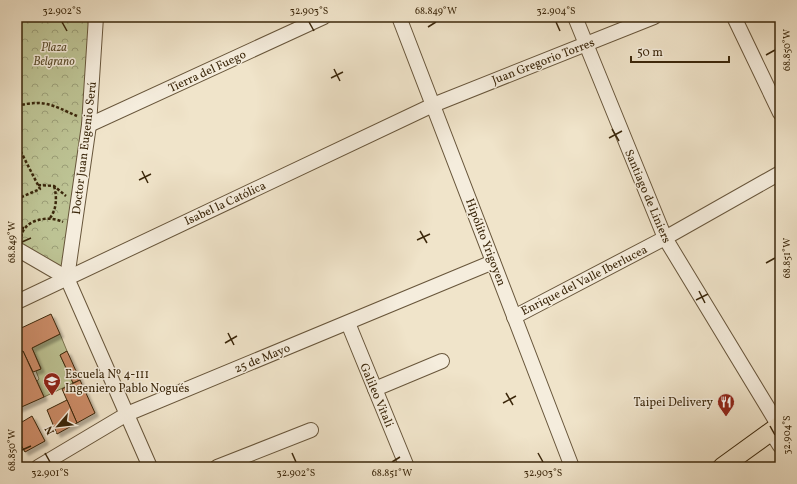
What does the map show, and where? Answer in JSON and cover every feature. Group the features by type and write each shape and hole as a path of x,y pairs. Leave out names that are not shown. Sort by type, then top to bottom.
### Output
{"main road":[{"path":"722,467 777,432"}],"street":[{"name":"Doctor Juan Eugenio Serú","path":"67,278 87,122 96,17"},
{"name":"Tierra del Fuego","path":"87,122 324,17"},
{"name":"Hipólito Yrigoyen","path":"399,17 572,467"},
{"name":"Santiago de Liniers","path":"575,17 665,238 777,432"},
{"name":"Juan Gregorio Torres","path":"433,105 654,17"},
{"path":"734,17 780,114"},
{"name":"Isabel la Católica","path":"17,302 433,105"},
{"name":"Enrique del Valle Iberlucea","path":"514,317 665,238 780,174"},
{"path":"18,246 67,278 150,467"},
{"name":"25 de Mayo","path":"38,467 54,463 127,414 493,262"},
{"name":"Galileo Vitali","path":"348,323 407,467"},
{"path":"375,389 442,361"},
{"path":"217,467 311,430"}],"path":[{"path":"17,20 22,17"},
{"path":"17,106 30,103 48,103 87,122"},
{"path":"17,152 20,150 40,189 17,199"},
{"path":"38,185 54,186 66,196"},
{"path":"50,218 54,212 56,194 54,186"},
{"path":"17,228 24,228 39,219 50,218 60,220 68,225"},
{"path":"18,246 24,228"}],"green space":[{"name":"Plaza Belgrano","path":"17,17 93,17 87,121 65,273 17,245"},
{"path":"60,334 67,351 60,355 73,383 44,397 37,381 39,379 36,371 41,368 32,348"}],"building":[{"path":"51,314 60,334 32,348 41,369 33,372 23,351 17,354 17,330"},
{"path":"23,351 44,397 17,409 17,354"},
{"path":"67,351 80,380 73,383 60,355"},
{"path":"80,380 95,413 77,423 62,389"},
{"path":"67,400 77,423 57,434 47,410"},
{"path":"32,416 45,441 25,452 17,438 17,425"}],"place":[{"name":"Escuela Nº 4-111 Ingeniero Pablo Nogués","path":"52,396"},
{"name":"Taipei Delivery","path":"726,417"}]}
